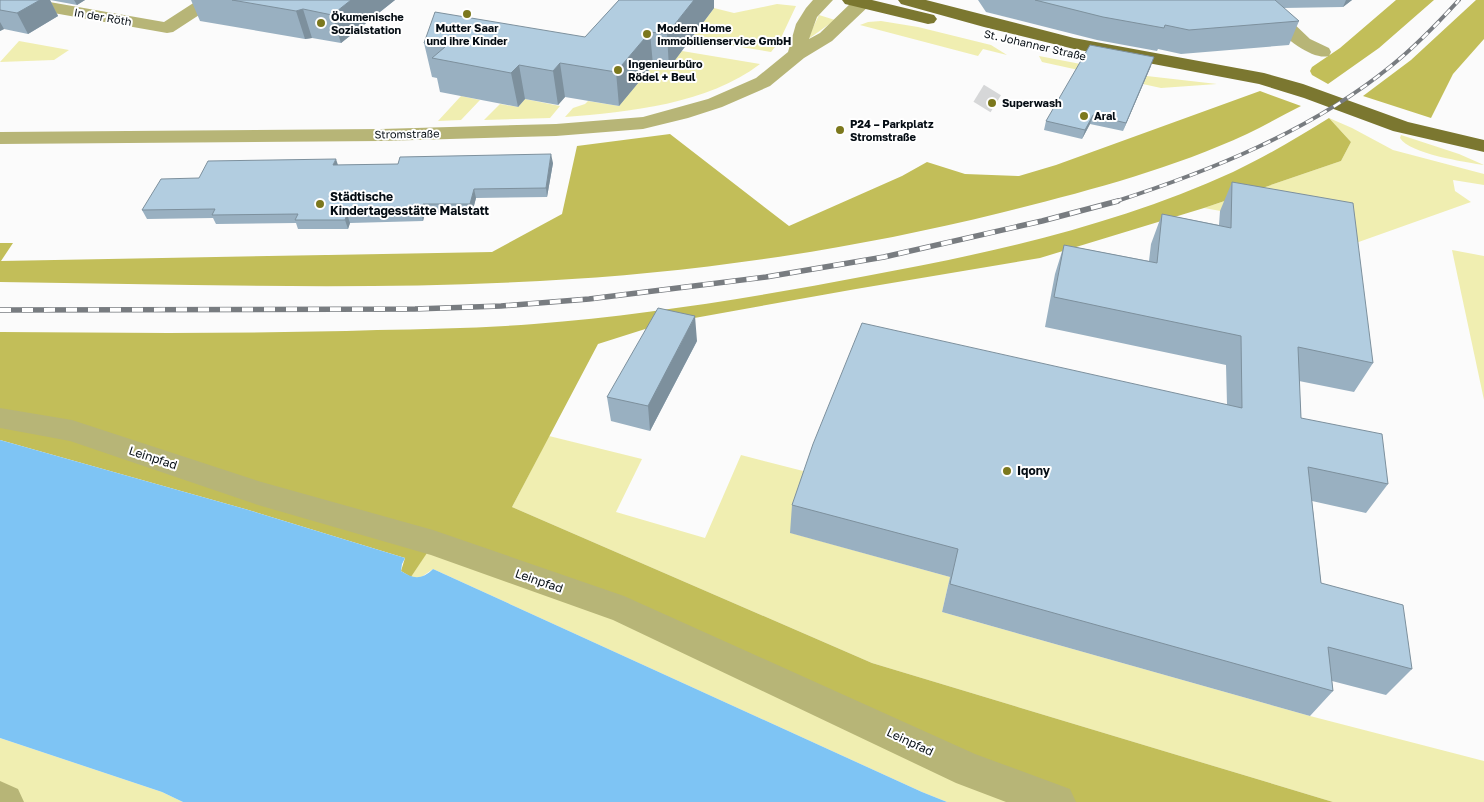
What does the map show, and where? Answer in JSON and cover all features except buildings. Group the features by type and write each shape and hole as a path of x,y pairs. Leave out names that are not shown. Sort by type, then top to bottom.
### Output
{"main road":[{"name":"St. Johanner Straße","path":"907,0 1035,35 1132,55 1214,67 1280,84 1424,133 1484,146"},
{"name":"St. Johanner Straße","path":"859,1 1089,57 1280,84"}],"street":[{"name":"In der Röth","path":"8,0 167,28 210,0"},
{"path":"797,54 802,30 809,13 824,0"},
{"path":"1259,0 1303,43 1322,52"},
{"name":"Stromstraße","path":"0,138 381,135 556,130 620,126 681,114 733,97 762,82 797,54 826,37 859,1"},
{"name":"Leinpfad","path":"0,418 72,431 258,493 433,543 624,610 969,770 1057,802"},
{"path":"0,800 5,802"}],"shaded area":[{"path":"1396,0 1434,0 1379,48 1328,84 1312,75 1310,71 1312,67 1340,48"},
{"path":"1476,0 1484,0 1484,39 1453,74 1431,118 1363,96 1411,60"},
{"path":"777,4 796,6 779,42 771,52 691,39 714,8 734,13"},
{"path":"819,15 835,20 807,40"},
{"path":"881,21 918,27 991,45 1007,55 983,49 978,56 860,25"},
{"path":"19,41 69,50 54,60 0,62"},
{"path":"682,51 760,64 739,78 717,88 667,104 641,109 565,117 573,108 588,101 619,106 648,64"},
{"path":"1039,56 1138,75 1217,84 1161,88 1042,62"},
{"path":"1260,91 1301,106 1254,131 1217,147 1126,179 944,226 829,249 772,258 656,272 472,284 270,286 0,282 0,243 13,243 1,261 492,252 562,214 577,146 670,134 789,226 902,176 927,162 965,174 1019,176 1056,165"},
{"path":"461,96 480,100 461,120 438,121"},
{"path":"525,99 560,106 550,118 484,120 500,104 518,107"},
{"path":"1329,118 1393,150 1484,174 1484,185 1453,180 1455,191 1471,202 1339,249 1337,232 1204,208 1341,161 1351,142"},
{"path":"1329,118 1351,142 1341,161 1204,208 1040,258 661,324 598,344 512,507 872,663 1333,802 1057,802 433,544 411,577 401,571 405,558 245,509 0,440 0,332 236,333 475,327 534,324 617,316 742,298 960,258 1099,222 1189,191 1233,172 1270,153"},
{"path":"1401,135 1459,154 1484,165 1426,153 1406,144 1400,138"},
{"path":"1452,250 1484,256 1484,400"},
{"path":"549,436 642,459 616,512 705,538 741,455 811,473 791,533 950,577 942,612 1310,716 1484,761 1484,802 1333,802 872,663 512,507"},
{"path":"433,543 1057,802 947,802 922,792 433,569 420,578 411,577"},
{"path":"0,738 162,792 183,802 0,802"}],"water":[{"path":"0,440 245,509 405,558 401,571 410,576 421,577 433,569 947,802 183,802 162,792 0,738"}],"tunnel":[{"path":"982,107 993,89"}],"railway":[{"path":"1114,202 1187,177 1258,147 1327,110 1391,66 1459,0"},
{"path":"0,310 415,309 501,306 589,299 766,277 884,257 1042,221 1118,201"}],"place":[{"name":"Mutter Saar und ihre Kinder","path":"467,14"},
{"name":"Ökumenische Sozialstation","path":"321,23"},
{"name":"Modern Home Immobilienservice GmbH","path":"647,34"},
{"name":"Ingenieurbüro Rödel + Beul","path":"618,70"},
{"name":"Superwash","path":"992,103"},
{"name":"Aral","path":"1084,116"},
{"name":"P24 – Parkplatz Stromstraße","path":"840,130"},
{"name":"Städtische Kindertagesstätte Malstatt","path":"320,204"},
{"name":"Iqony","path":"1007,471"}]}
